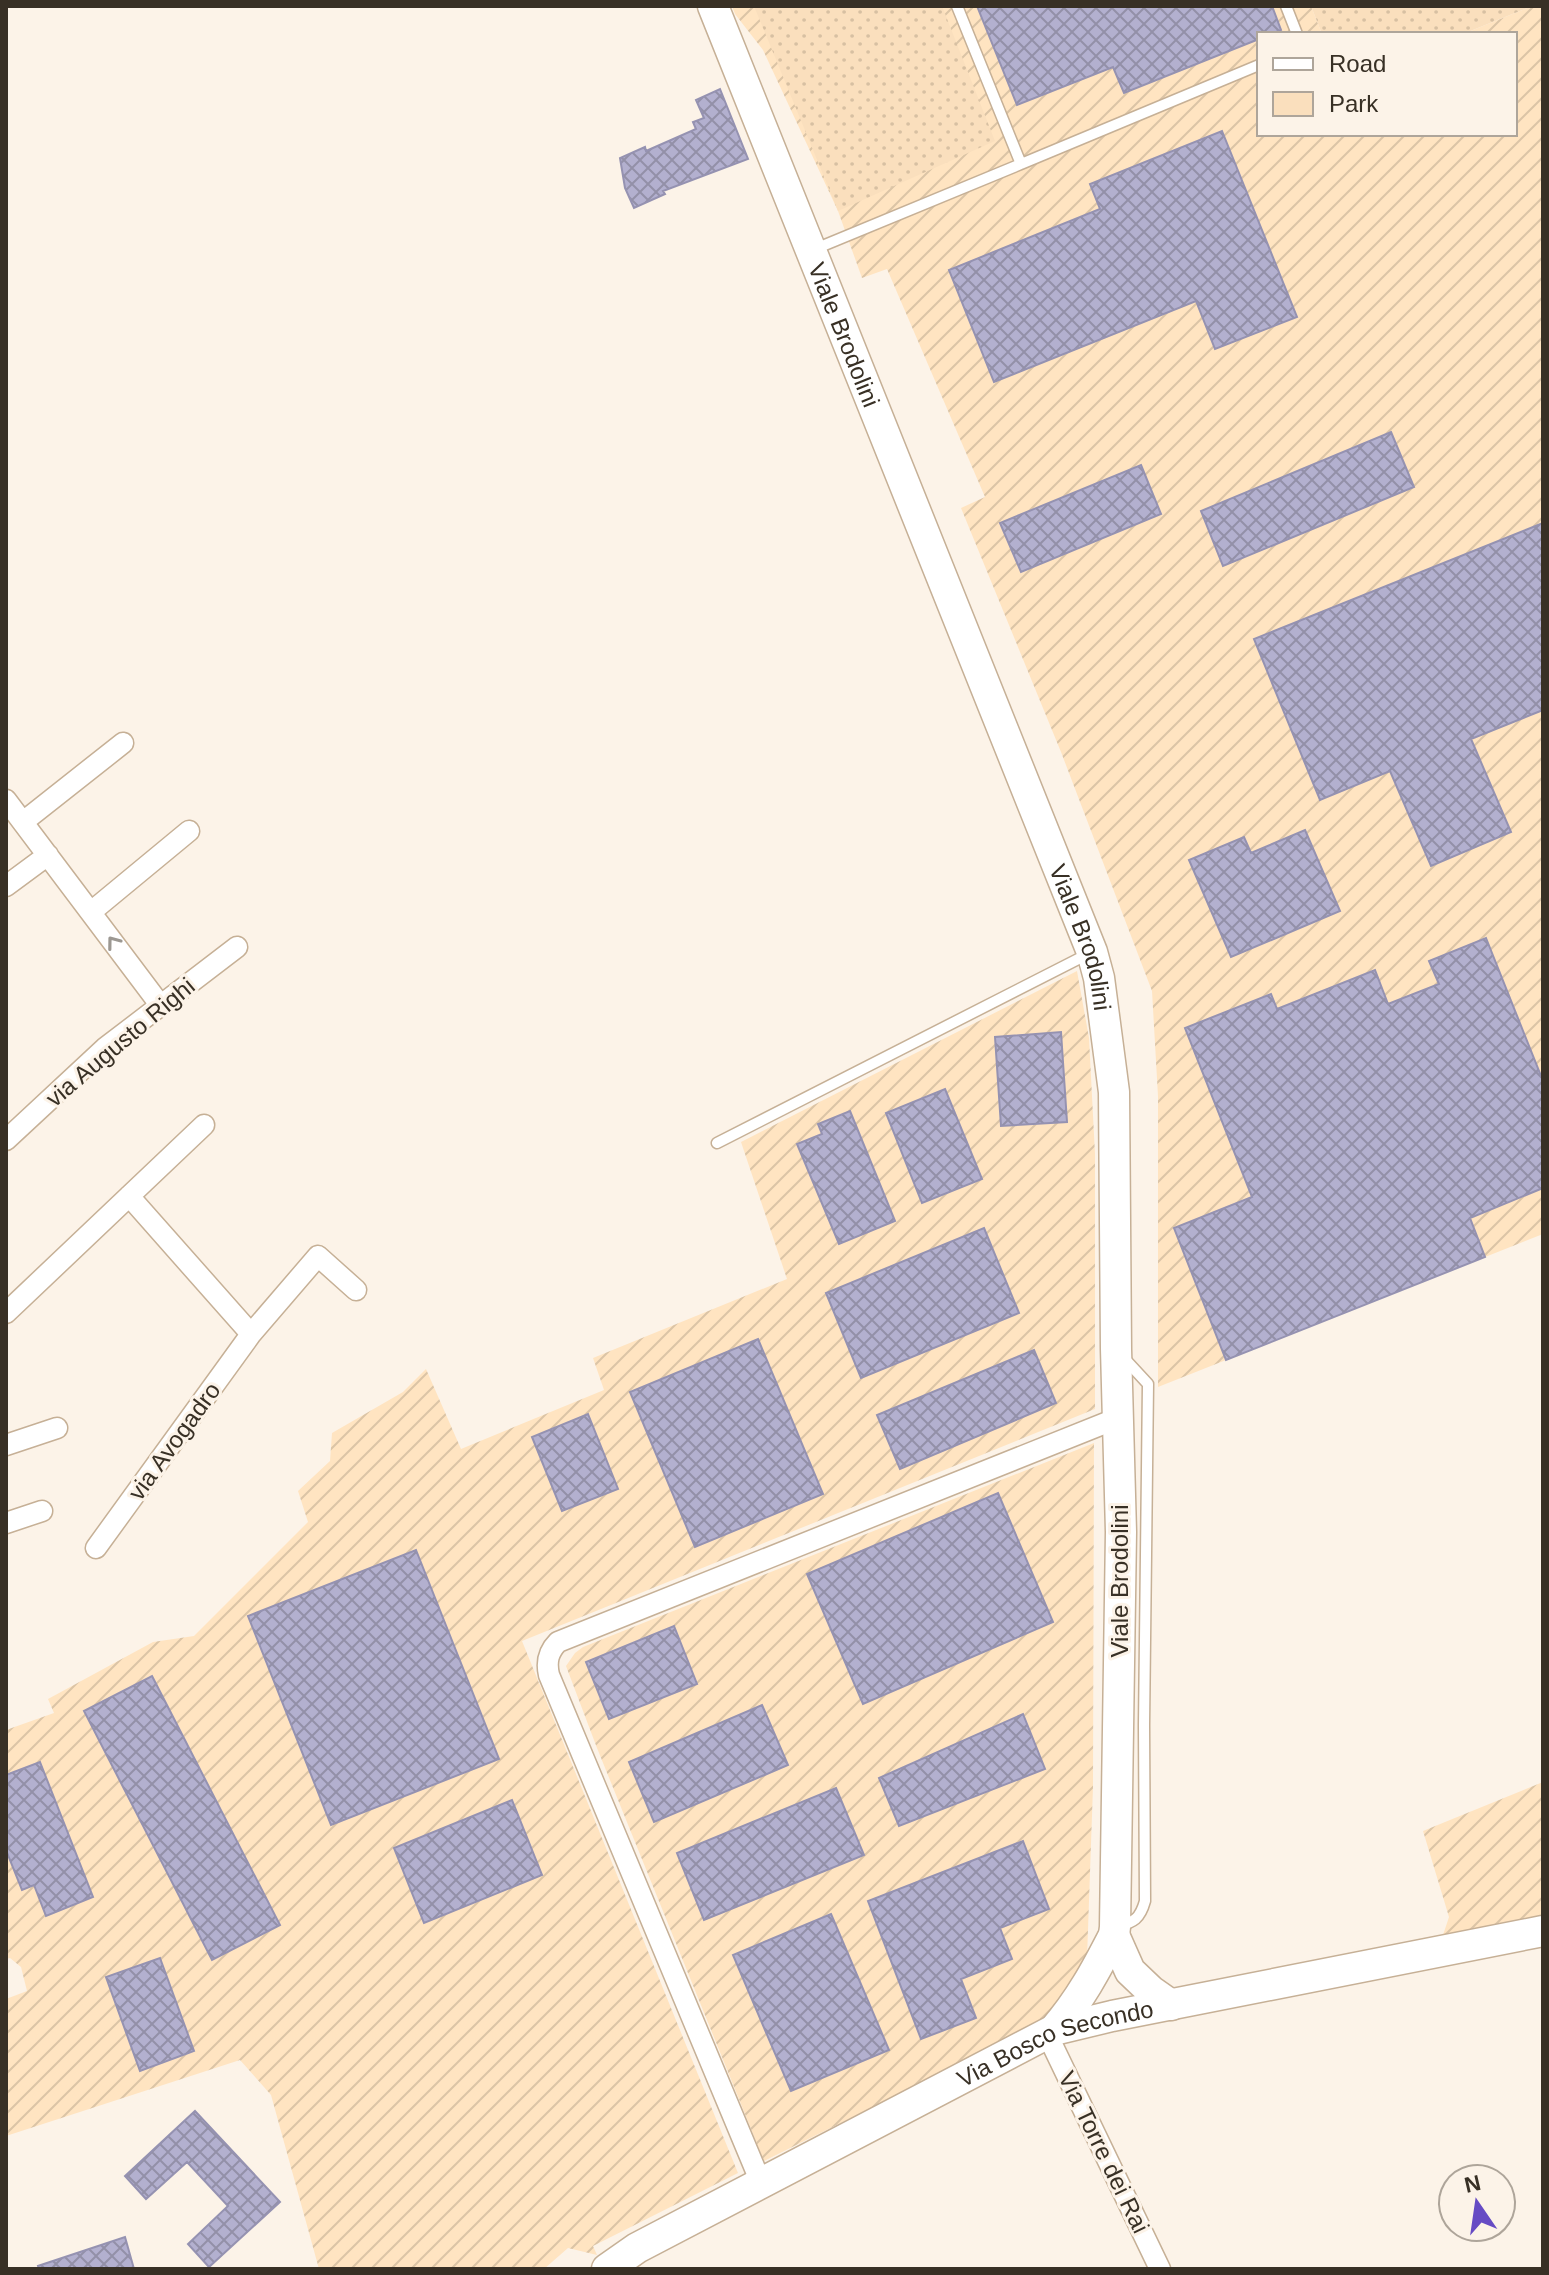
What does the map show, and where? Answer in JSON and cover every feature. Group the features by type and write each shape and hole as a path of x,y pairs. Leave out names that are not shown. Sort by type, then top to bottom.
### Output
{"street":[{"name":"Viale Brodolini","path":"713,6 1092,952 1099,978 1114,1092 1121,1532 1114,1931"},
{"path":"23,822 123,743"},
{"path":"6,800 158,1006"},
{"path":"91,912 189,831"},
{"path":"6,886 48,855"},
{"name":"via Augusto Righi","path":"6,1140 105,1048 237,947"},
{"path":"6,1313 204,1125"},
{"path":"129,1196 251,1334"},
{"name":"via Avogadro","path":"96,1548 251,1334 318,1256 356,1290"},
{"path":"761,2183 549,1675 547,1666 551,1649 558,1642 1118,1418"},
{"path":"6,1445 57,1428"},
{"path":"6,1523 42,1511"},
{"path":"1504,1940 1517,1927 1543,1917"},
{"path":"1114,1931 1130,1971 1171,2005"},
{"path":"1051,2032 1075,2006 1093,1977 1114,1931"},
{"name":"Via Bosco Secondo","path":"607,2269 637,2248 1051,2032 1115,2016 1543,1931"},
{"path":"1115,2016 1130,1971"},
{"path":"1093,1977 1115,2016"},
{"name":"Via Torre dei Rai","path":"1051,2032 1160,2269"}],"lane":[{"path":"957,6 1021,164"},
{"path":"1286,6 1296,32"},
{"path":"811,251 1257,66"},
{"path":"717,1143 1092,952"},
{"path":"1114,1931 1141,1916 1145,1901 1148,1400 1148,1384 1116,1349"}],"shaded area":[{"path":"732,6 1311,6 1321,32 1257,32 1257,136 1517,136 1517,32 1468,32 1532,6 1543,6 1543,1234 1158,1387 1158,1096 1152,991 1061,752 961,508 985,497 887,269 862,278 838,211 763,50"},
{"path":"1077,971 1089,1038 1095,1154 1095,1409 522,1641 738,2173 593,2246 597,2255 568,2248 544,2269 319,2269 271,2095 240,2060 6,2136 6,1999 27,1991 21,1967 10,1958 6,1959 6,1730 54,1713 48,1699 153,1642 194,1636 308,1522 298,1491 330,1461 332,1433 403,1392 426,1369 461,1449 604,1390 593,1358 787,1279 741,1142"},
{"path":"1094,1443 1093,1787 1087,1958 1046,2021 764,2161 566,1666 583,1647"},
{"path":"1543,1782 1543,1919 1442,1938 1449,1917 1423,1831"}],"green space":[{"path":"754,6 942,6 995,141 838,211"},
{"path":"1311,6 1532,6 1468,32 1321,32"}],"building":[{"path":"977,6 1272,6 1281,30 1257,32 1257,40 1124,93 1113,67 1017,105"},
{"path":"720,89 748,159 663,191 665,194 634,208 625,188 620,158 645,147 646,151 696,129 693,122 704,118 696,100"},
{"path":"1222,131 1297,317 1215,349 1196,301 994,382 949,270 1100,209 1090,184"},
{"path":"1391,432 1414,487 1223,566 1201,511"},
{"path":"1141,465 1161,514 1021,572 1000,523"},
{"path":"1543,523 1543,710 1471,739 1511,832 1431,866 1390,771 1320,800 1254,639"},
{"path":"1305,830 1340,911 1231,957 1189,860 1244,837 1251,853"},
{"path":"1486,938 1543,1081 1543,1188 1470,1218 1485,1257 1226,1360 1174,1228 1252,1197 1185,1028 1271,994 1277,1009 1375,970 1388,1004 1439,984 1429,961"},
{"path":"1061,1032 1067,1122 1001,1126 995,1037"},
{"path":"945,1089 982,1179 922,1203 886,1113"},
{"path":"850,1111 895,1221 839,1244 797,1144 822,1134 818,1124"},
{"path":"984,1228 1019,1313 861,1378 826,1293"},
{"path":"758,1339 823,1494 695,1547 630,1392"},
{"path":"1034,1350 1056,1403 900,1469 877,1415"},
{"path":"588,1414 618,1489 562,1511 532,1437"},
{"path":"998,1493 1053,1622 863,1704 807,1574"},
{"path":"416,1550 499,1759 331,1825 248,1616"},
{"path":"674,1626 697,1684 609,1719 586,1662"},
{"path":"152,1676 280,1925 212,1960 84,1711"},
{"path":"762,1705 788,1765 654,1822 629,1762"},
{"path":"1023,1714 1045,1769 899,1826 879,1778"},
{"path":"40,1762 93,1897 46,1916 34,1885 22,1890 6,1850 6,1775"},
{"path":"836,1788 864,1855 704,1920 677,1853"},
{"path":"512,1800 542,1875 424,1923 394,1848"},
{"path":"1023,1841 1049,1909 1000,1928 1012,1959 961,1979 976,2018 921,2039 868,1901"},
{"path":"831,1914 889,2050 791,2091 733,1955"},
{"path":"160,1958 194,2051 140,2071 106,1977"},
{"path":"195,2111 280,2202 209,2267 188,2244 228,2206 187,2162 146,2199 125,2176"},
{"path":"125,2237 134,2269 39,2269 38,2266"}]}
